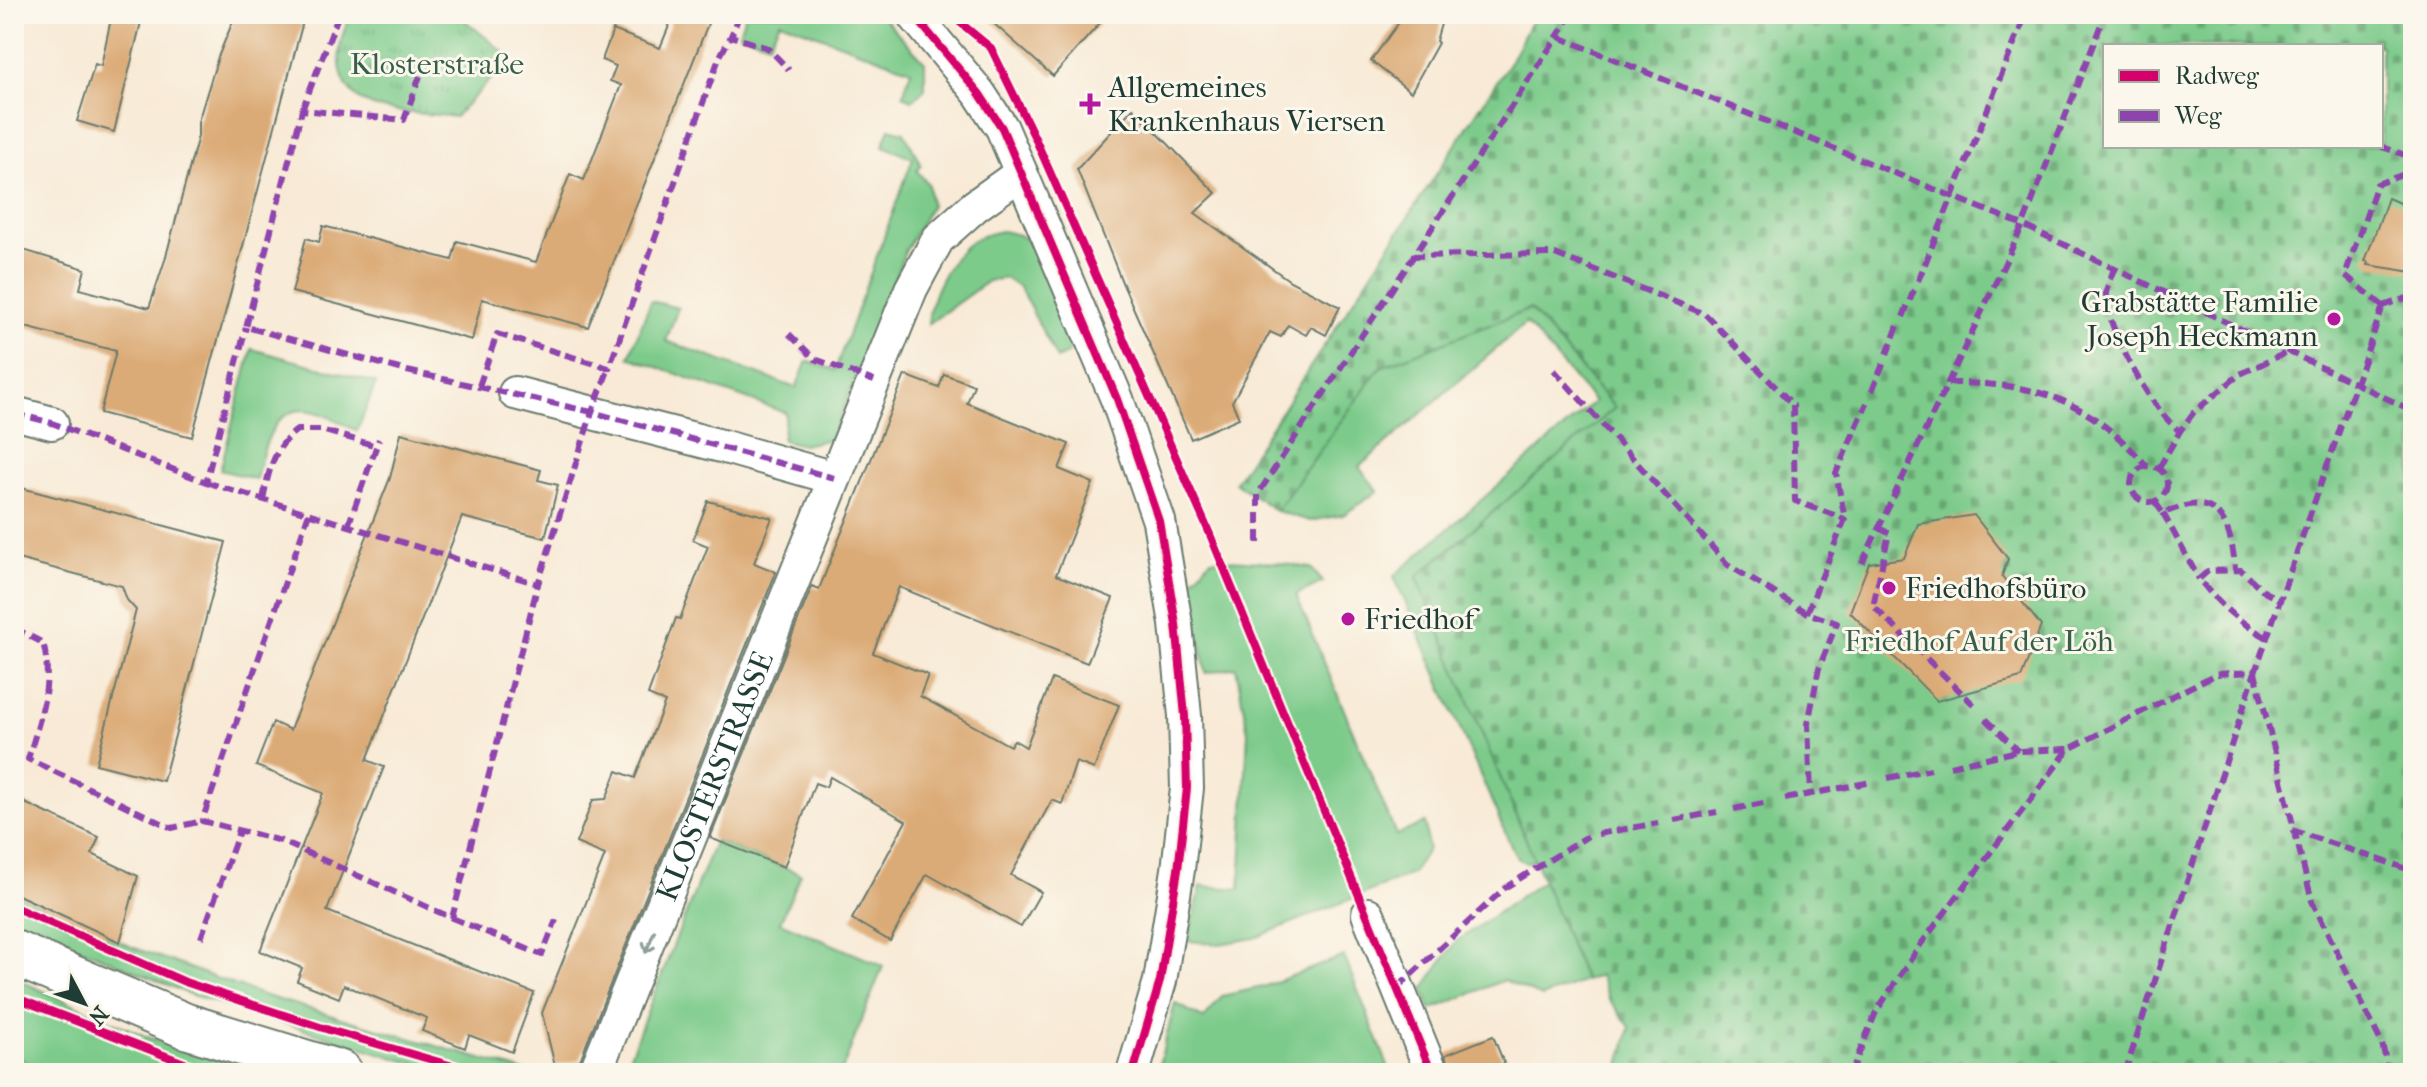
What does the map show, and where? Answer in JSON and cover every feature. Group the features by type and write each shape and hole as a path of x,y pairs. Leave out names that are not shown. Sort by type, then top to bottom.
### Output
{"main road":[{"path":"14,953 186,1026 340,1073"}],"street":[{"path":"913,14 979,93 1002,128 1117,399 1159,521 1176,624 1185,716 1187,788 1178,870 1160,981 1133,1073"},
{"name":"KLOSTERSTRASSE","path":"595,1073 911,289 938,239 975,206 1021,173"},
{"path":"515,393 834,478"},
{"path":"14,413 52,423"},
{"path":"1368,914 1432,1073"}],"green space":[{"name":"Klosterstraße","path":"351,14 457,14 511,58 455,117 373,106 359,99 343,79 340,53"},
{"path":"745,14 880,14 925,62 925,89 912,100 903,95 911,70 780,21 769,43 739,33"},
{"name":"Friedhof Auf der Löh","path":"1535,14 2413,14 2413,1073 1618,1073 1630,1027 1608,998 1600,975 1585,981 1417,577 1615,408 1530,309 1380,367 1276,511 1235,482 1511,60"},
{"path":"890,128 904,132 921,164 917,171 928,184 931,205 906,250 831,439 803,445 782,440 786,413 629,357 651,301 678,308 666,341 796,388 807,361 835,370 913,158 883,146"},
{"path":"1002,231 1019,235 1030,243 1074,340 1068,353 1057,359 1020,288 1005,278 988,281 928,324 936,290 948,267 975,239"},
{"path":"1530,309 1616,408 1417,577 1535,860 1526,862 1514,853 1394,576 1594,402 1526,323 1359,467 1378,491 1343,515 1310,521 1276,511 1380,367"},
{"path":"252,349 376,383 357,431 322,414 297,411 286,415 271,432 256,479 220,470"},
{"path":"1211,559 1311,568 1323,582 1296,595 1396,835 1425,823 1428,849 1412,874 1255,938 1219,944 1188,941 1201,886 1240,889 1248,732 1236,667 1206,673 1190,583"},
{"path":"715,840 801,874 780,922 883,966 841,1073 623,1073"},
{"path":"1544,880 1585,981 1542,997 1504,980 1431,1010 1423,989 1456,942"},
{"path":"14,893 132,947 259,994 529,1073 444,1073 189,994 14,920"},
{"path":"1344,956 1391,1073 1157,1073 1175,1003 1204,1019 1222,996 1263,987"},
{"path":"14,978 147,1037 260,1073 47,1073 14,1056"}],"building":[{"path":"112,14 143,14 114,132 77,121 95,64 101,66"},
{"path":"236,14 305,14 192,437 100,413 116,351 14,324 14,247 85,269 80,289 149,308 198,136 198,122 218,57"},
{"path":"674,14 690,14 709,21 588,327 482,299 472,340 292,292 306,238 319,242 323,226 452,260 457,241 536,262 570,174 584,180 621,85 610,81 616,66 602,60 613,30 660,48"},
{"path":"983,14 1108,14 1053,76"},
{"path":"1405,14 1444,14 1438,43 1411,92 1371,61"},
{"path":"1133,108 1216,193 1195,213 1290,281 1340,307 1326,335 1311,327 1306,335 1288,325 1281,337 1270,332 1232,402 1239,418 1191,439 1122,282 1077,169"},
{"path":"2388,198 2413,209 2413,272 2368,265 2369,262 2365,261"},
{"path":"944,374 974,385 967,403 1069,444 1059,469 1093,483 1056,575 1113,598 1087,663 899,587 873,653 928,675 920,696 1010,746 1014,740 1026,747 1052,679 1119,705 1094,769 1076,762 1062,804 1052,800 1011,875 1041,892 1021,927 927,874 890,941 852,919 906,821 830,777 826,787 815,783 784,867 710,838 812,586 819,589 905,375 939,388"},
{"path":"401,433 541,470 538,480 558,485 545,538 462,517 367,760 384,767 327,911 534,993 512,1052 469,1035 465,1048 422,1031 427,1018 344,985 339,998 297,981 302,968 260,951 323,793 256,766 273,722 290,730 390,478"},
{"path":"14,486 226,542 163,781 96,764 136,610 127,600 122,586 14,558"},
{"path":"708,501 772,518 754,563 776,572 580,1060 555,1066 542,1013 605,855 576,843 593,800 606,799 617,771 635,778 665,702 648,695 676,618 680,619 708,546 693,540"},
{"path":"1974,515 2008,559 2002,576 2041,626 2021,678 1937,701 1850,612 1869,563 1904,558 1918,524"},
{"path":"14,798 99,837 92,854 138,876 120,942 14,893"},
{"path":"1493,1036 1508,1073 1451,1073 1445,1055"}],"marked path":[{"path":"302,110 339,14"},
{"path":"740,14 731,36 768,48 789,70"},
{"path":"1258,543 1258,494 1572,14"},
{"path":"1918,281 2026,14"},
{"path":"1862,563 2023,225 2105,14"},
{"path":"479,386 497,334 609,368 719,58 731,36"},
{"path":"1559,37 2023,225 2413,411"},
{"path":"420,76 404,120 302,110 246,327 407,371 592,412 834,478"},
{"path":"2383,147 2413,158"},
{"path":"2383,306 2345,275 2377,184 2413,171"},
{"path":"1411,256 1555,254 1705,314 1793,405 1795,501 1845,519"},
{"path":"2114,268 2106,293 2107,307 2121,346 2157,407 2180,431 2194,412 2240,374 2290,351"},
{"path":"1903,317 1914,290"},
{"path":"2383,306 2413,296"},
{"path":"1851,1073 1876,1012 1921,944 2069,749 2216,674 2255,672 2383,306"},
{"path":"1887,354 1898,326"},
{"path":"14,413 52,423 206,482 246,327"},
{"path":"789,334 815,359 874,381"},
{"path":"1872,391 1883,364"},
{"path":"206,482 538,584 592,412 609,368"},
{"path":"1554,370 1728,565 1807,613 1837,623 1819,668 1808,724 1811,794"},
{"path":"1948,383 2009,386 2058,399 2103,424 2147,466"},
{"path":"1807,613 1845,519 1836,473 1867,403"},
{"path":"263,499 277,452 297,430 321,430 377,446"},
{"path":"2159,468 2180,431"},
{"path":"348,526 379,439"},
{"path":"2149,466 2162,471 2167,484 2162,497 2149,502 2136,497 2131,484 2136,471 2149,466"},
{"path":"2155,502 2163,513 2196,505 2218,513 2231,541 2235,570"},
{"path":"309,513 202,821 281,841 452,918 538,584"},
{"path":"2163,513 2199,579"},
{"path":"1878,528 1889,533 1873,606 1974,705"},
{"path":"2266,637 2230,612 2199,579 2208,571 2241,570 2266,593 2280,600"},
{"path":"14,628 43,643 46,658 44,702 28,759 172,828 202,821"},
{"path":"2255,672 2312,901 2382,1044 2389,1073"},
{"path":"2125,1073 2255,672"},
{"path":"1986,719 2018,751"},
{"path":"1950,766 2018,751 2069,749"},
{"path":"1888,778 1931,769"},
{"path":"1785,799 1871,782"},
{"path":"1734,809 1768,802"},
{"path":"1674,820 1717,812"},
{"path":"1598,834 1658,823"},
{"path":"2292,830 2413,871"},
{"path":"201,938 239,831"},
{"path":"1398,987 1506,887 1588,836"},
{"path":"452,918 542,955 556,920"}],"cycle path":[{"path":"913,14 979,93 1002,128 1117,399 1159,521 1176,624 1185,716 1187,788 1178,870 1160,981 1133,1073"},
{"path":"921,22 951,15 991,48 1035,138 1209,532 1432,1073"},
{"path":"14,907 185,982 329,1030 477,1073"},
{"path":"14,997 210,1073"}],"place":[{"name":"Allgemeines Krankenhaus Viersen","path":"1090,104"},
{"name":"Grabstätte Familie Joseph Heckmann","path":"2334,319"},
{"name":"Friedhofsbüro","path":"1889,588"},
{"name":"Friedhof","path":"1348,619"}]}
